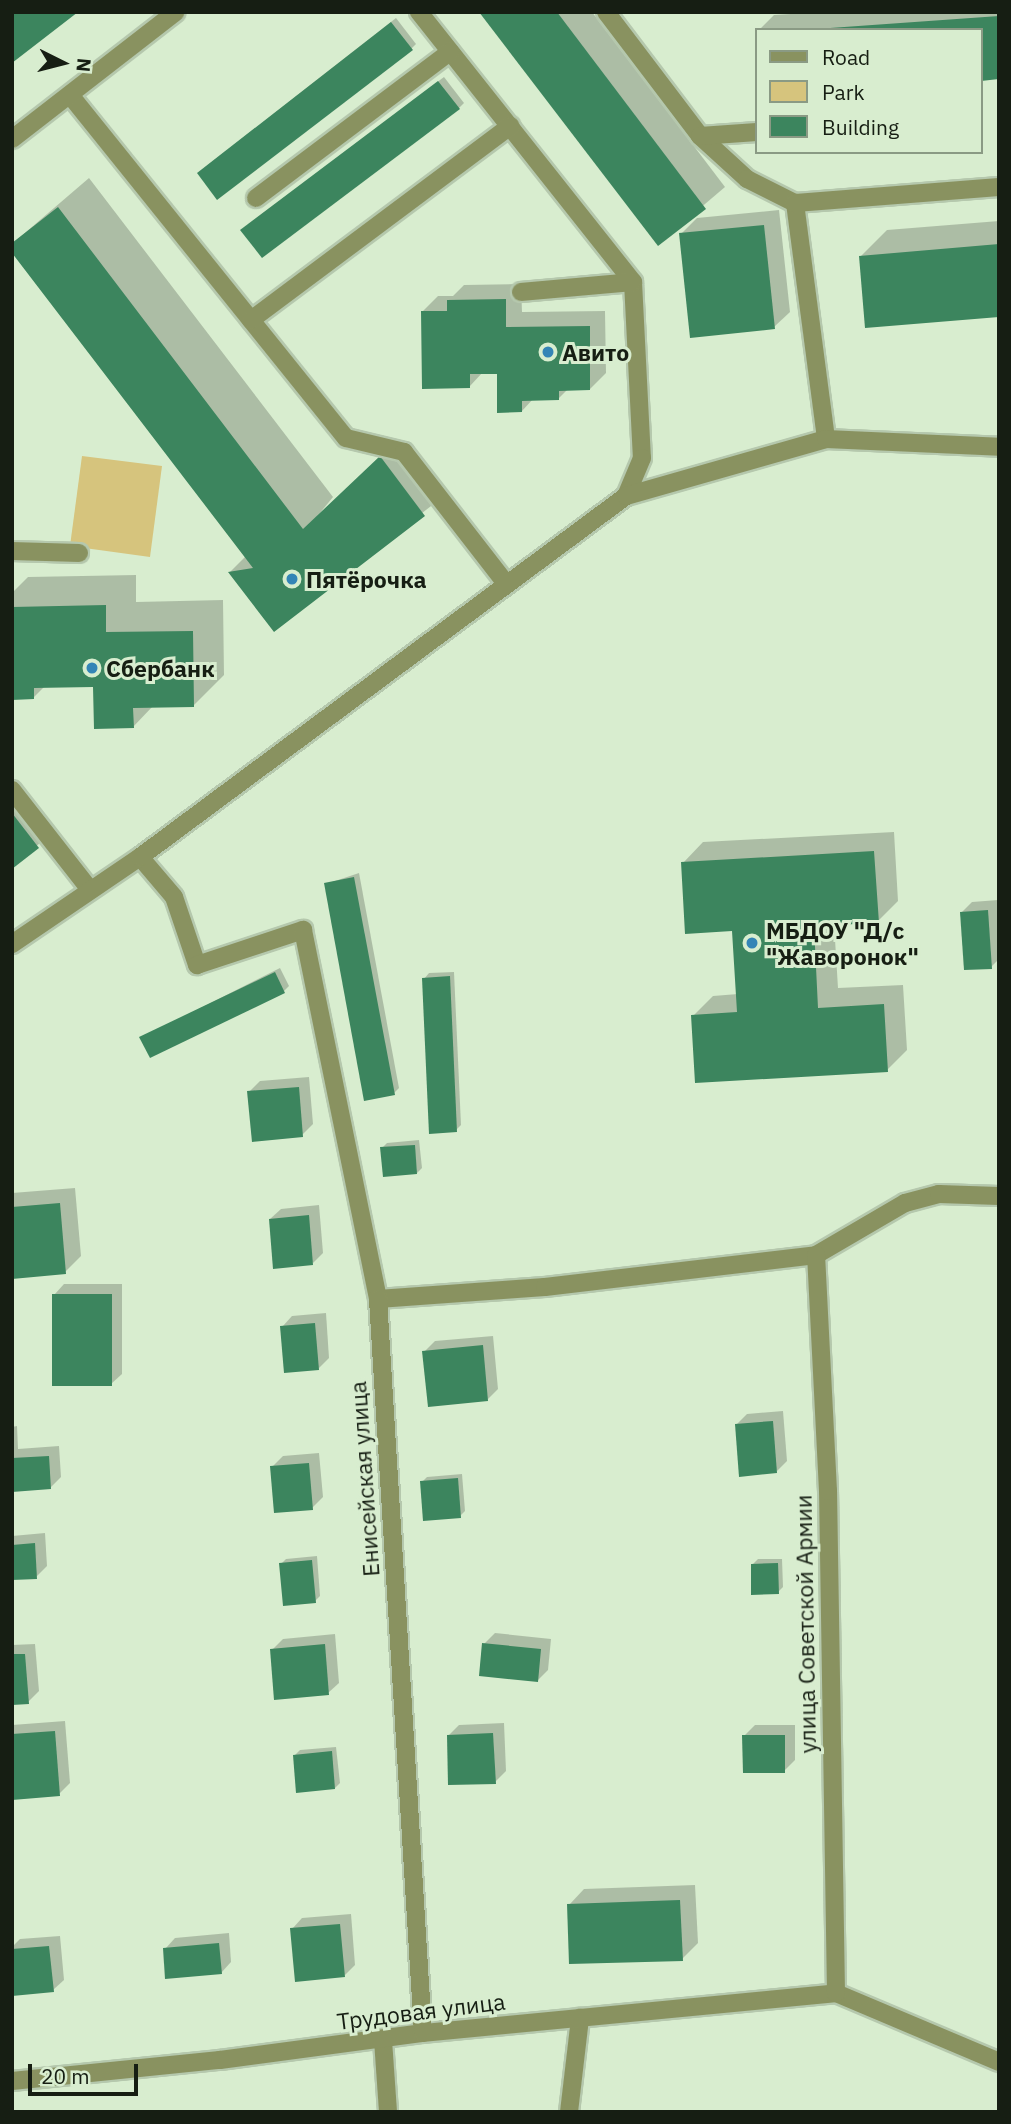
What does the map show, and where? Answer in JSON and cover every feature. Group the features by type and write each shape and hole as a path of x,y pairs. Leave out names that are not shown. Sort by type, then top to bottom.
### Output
{"street":[{"path":"12,139 176,12"},
{"path":"419,12 633,282 642,458 626,496"},
{"path":"606,12 700,136 747,179 794,204 999,187"},
{"path":"256,198 450,52"},
{"path":"70,94 346,438 404,452 505,582"},
{"path":"251,320 510,126"},
{"path":"700,136 755,132"},
{"path":"794,204 826,439"},
{"path":"521,292 633,282"},
{"path":"12,944 140,857 505,582 626,496 826,439 999,447"},
{"path":"12,551 79,553"},
{"path":"12,790 90,890"},
{"name":"Енисейская улица","path":"140,857 174,897 197,965 303,930 378,1299 423,2033"},
{"path":"378,1299 545,1287 816,1255 905,1203 939,1194 999,1196"},
{"name":"улица Советской Армии","path":"816,1255 828,1491 836,1993"},
{"path":"836,1993 999,2062"},
{"name":"Трудовая улица","path":"12,2081 383,2040 423,2033 836,1993"},
{"path":"569,2112 580,2018"},
{"path":"383,2040 388,2112"}],"green space":[{"path":"82,456 162,466 150,557 70,546"}],"building":[{"path":"12,12 78,12 12,63"},
{"path":"479,12 557,12 706,209 658,246"},
{"path":"999,16 999,79 983,81 983,28 830,28"},
{"path":"391,22 413,50 217,200 197,173"},
{"path":"438,81 460,109 262,258 240,230"},
{"path":"58,207 303,529 380,456 425,516 274,632 228,572 253,568 12,253 12,243"},
{"path":"764,225 775,329 690,338 679,233"},
{"path":"999,244 999,317 865,328 859,256"},
{"path":"506,299 506,327 590,326 590,390 559,391 559,400 522,401 522,412 497,413 497,374 470,374 470,388 422,389 421,311 447,311 447,300"},
{"path":"106,605 106,632 193,631 194,707 133,708 134,728 94,729 93,687 34,688 34,699 12,700 12,607"},
{"path":"12,813 39,848 12,869"},
{"path":"874,851 879,923 814,926 818,1008 884,1004 888,1072 695,1083 691,1015 737,1012 732,931 685,934 681,862"},
{"path":"354,877 395,1095 364,1101 324,883"},
{"path":"988,910 992,969 964,970 960,912"},
{"path":"275,972 285,993 150,1058 139,1037"},
{"path":"450,976 457,1132 429,1134 422,978"},
{"path":"299,1087 303,1137 252,1142 247,1091"},
{"path":"415,1145 417,1174 383,1177 380,1147"},
{"path":"60,1203 66,1274 12,1279 12,1207"},
{"path":"309,1215 313,1265 273,1269 269,1219"},
{"path":"52,1294 112,1294 112,1386 52,1386"},
{"path":"315,1323 319,1370 284,1373 280,1326"},
{"path":"483,1345 488,1401 428,1407 422,1351"},
{"path":"773,1421 777,1473 739,1477 735,1424"},
{"path":"49,1456 51,1489 12,1492 12,1458"},
{"path":"309,1463 313,1510 274,1513 270,1466"},
{"path":"458,1478 461,1518 423,1521 420,1481"},
{"path":"35,1543 37,1579 12,1580 12,1545"},
{"path":"312,1560 316,1603 283,1606 279,1563"},
{"path":"778,1563 779,1594 751,1595 751,1564"},
{"path":"482,1643 541,1649 538,1682 479,1676"},
{"path":"325,1644 329,1695 274,1700 270,1649"},
{"path":"12,1654 25,1654 29,1704 12,1705"},
{"path":"55,1731 60,1796 12,1800 12,1734"},
{"path":"493,1733 496,1784 448,1785 447,1735"},
{"path":"742,1735 785,1735 785,1773 743,1773"},
{"path":"332,1751 335,1789 296,1793 293,1755"},
{"path":"680,1900 683,1961 569,1964 567,1904"},
{"path":"340,1924 345,1977 295,1982 290,1928"},
{"path":"219,1943 222,1974 165,1979 163,1948"},
{"path":"49,1946 54,1992 12,1996 12,1949"}],"place":[{"name":"Авито","path":"548,352"},
{"name":"Пятёрочка","path":"292,579"},
{"name":"Сбербанк","path":"92,668"},
{"name":"МБДОУ \"Д/с \"Жаворонок\"","path":"752,943"}]}
